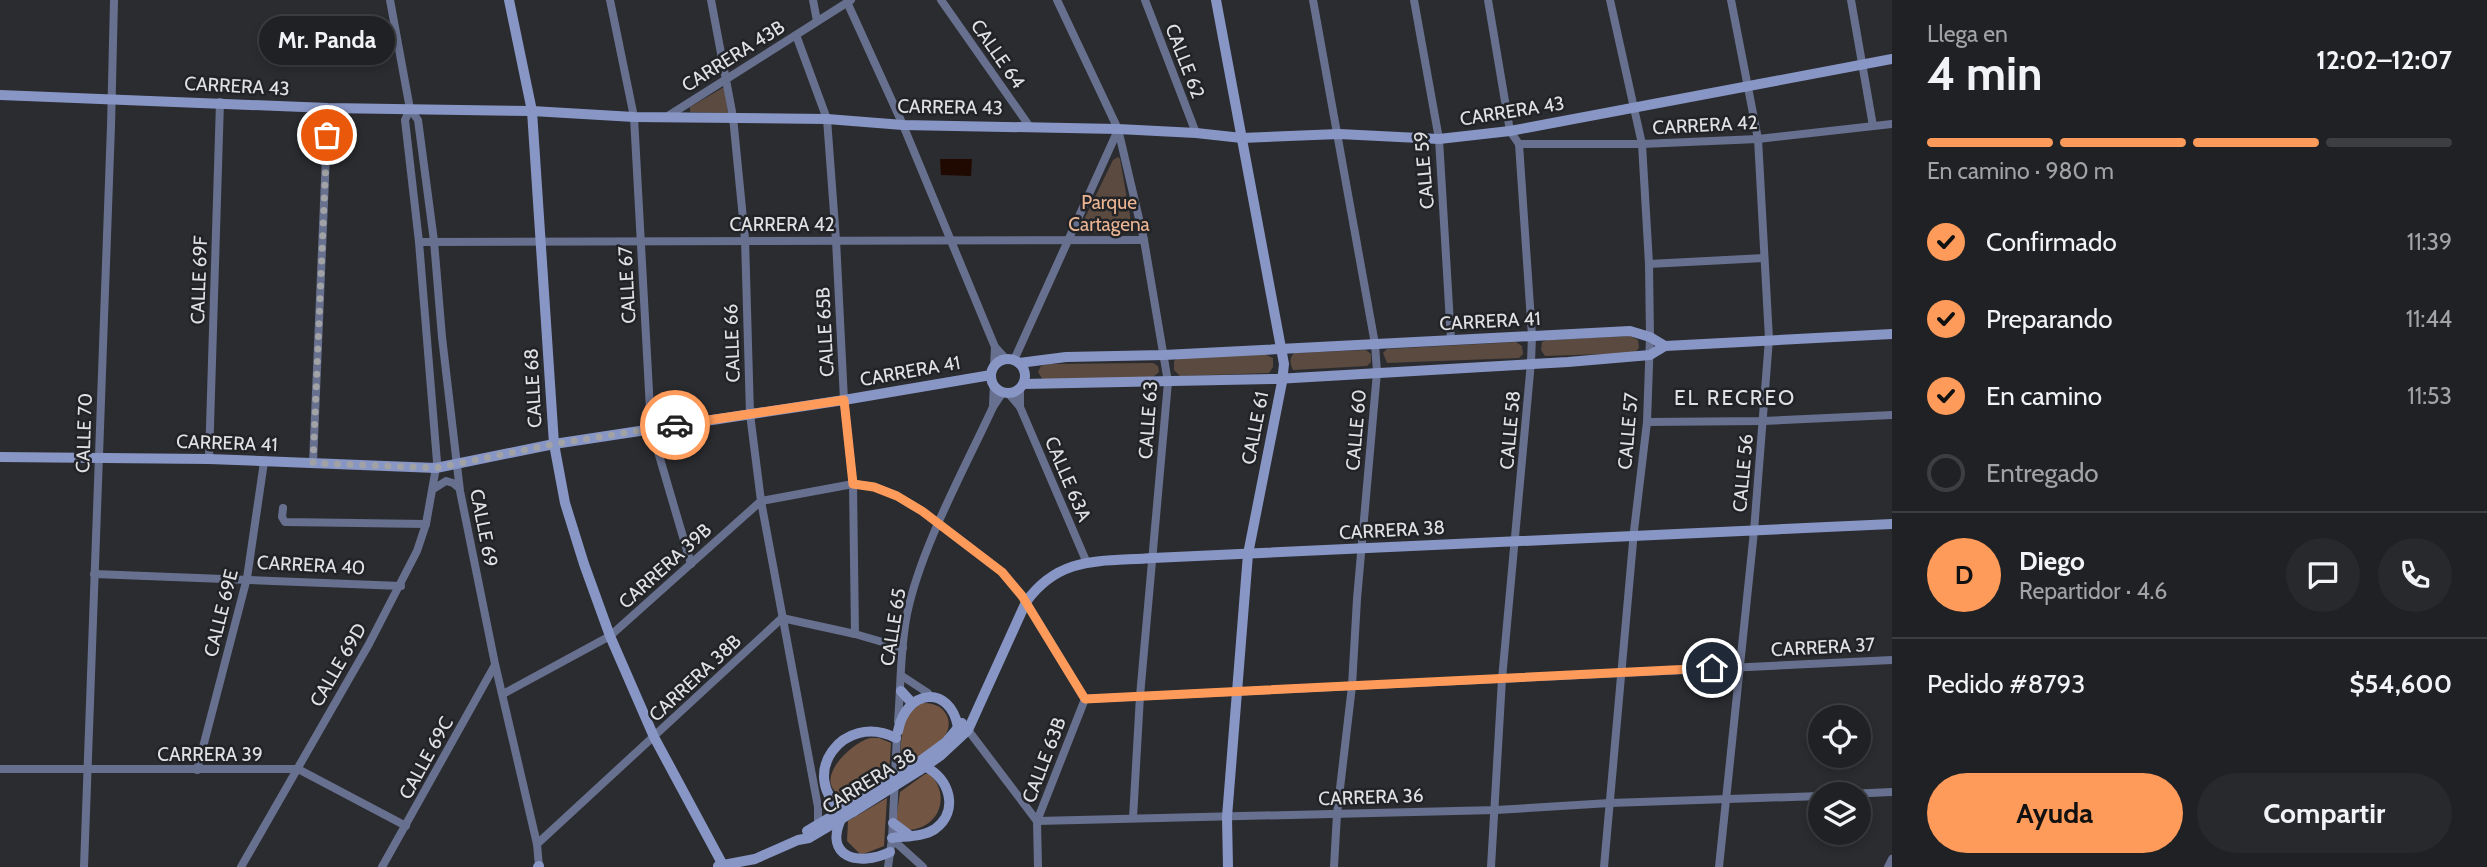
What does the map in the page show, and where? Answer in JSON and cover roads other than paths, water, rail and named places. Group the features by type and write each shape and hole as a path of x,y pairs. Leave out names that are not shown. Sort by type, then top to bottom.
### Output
{"street":[{"name":"CALLE 70","path":"83,867 114,0"},
{"name":"CALLE 69","path":"390,0 410,109 418,120 434,241 460,491 495,664 537,844 539,867"},
{"name":"CALLE 68","path":"509,0 532,111 554,444 565,503 610,636 654,737 721,866"},
{"name":"CALLE 67","path":"610,0 634,117 651,428 691,564"},
{"name":"CALLE 66","path":"711,0 733,117 745,239 750,414 761,501 822,822"},
{"path":"813,0 817,22"},
{"name":"CALLE 64","path":"941,0 1030,127"},
{"name":"CALLE 63","path":"1057,0 1118,129 1144,240 1168,382 1140,696 1133,818"},
{"name":"CALLE 62","path":"1146,0 1196,133"},
{"name":"CALLE 61","path":"1216,0 1282,348 1283,378 1248,554 1235,691 1227,817 1228,867"},
{"name":"CALLE 60","path":"1314,0 1375,344 1377,372 1352,686 1337,814 1334,867"},
{"name":"CALLE 59","path":"1414,0 1439,139 1451,340"},
{"name":"CALLE 58","path":"1488,0 1510,131 1519,145 1532,336 1502,678 1491,867"},
{"name":"CALLE 57","path":"1604,867 1647,422 1650,355 1649,264 1642,144 1610,0"},
{"name":"CALLE 56","path":"1719,867 1754,531 1769,339 1758,139 1731,0"},
{"path":"1851,0 1873,126"},
{"name":"CARRERA 43B","path":"668,116 849,1"},
{"name":"CALLE 65","path":"849,1 953,241 995,347 998,382 993,407 914,585 906,616 888,867"},
{"name":"CALLE 65B","path":"796,35 827,119 844,400 853,484 855,634"},
{"name":"CARRERA 43","path":"0,95 328,108 532,111 634,117 827,119 903,125 1118,129 1242,138 1339,134 1439,139 1510,131 1892,60"},
{"name":"CALLE 69F","path":"209,459 220,102"},
{"path":"313,463 328,108"},
{"name":"CALLE 69","path":"410,109 405,120 433,399 436,468"},
{"name":"CARRERA 42","path":"1519,145 1758,139 1892,124"},
{"path":"1118,129 1013,360 998,382 1021,386 1283,378 1568,362 1650,355 1665,346 1892,334"},
{"name":"CARRERA 42","path":"419,242 745,239 1144,240"},
{"path":"1649,264 1764,258"},
{"name":"CARRERA 41","path":"1013,360 1630,331 1650,337 1665,346"},
{"path":"427,338 442,337"},
{"name":"CALLE 65","path":"995,347 1013,360"},
{"path":"1013,360 1024,370 1021,386"},
{"name":"CARRERA 41","path":"0,457 209,459 436,468 651,428 844,400 998,382"},
{"name":"CALLE 63A","path":"998,382 1020,407 1087,563"},
{"name":"CALLE 63A","path":"1020,407 1021,386"},
{"path":"1647,422 1763,421 1892,415"},
{"name":"CALLE 69E","path":"197,770 247,578 264,462"},
{"name":"CALLE 69D","path":"241,867 401,586 426,524 436,468"},
{"path":"433,492 440,483 446,481 453,483 460,491"},
{"path":"761,501 853,484"},
{"name":"CALLE 63B","path":"853,484 874,487 897,496 940,523 1002,572 1026,602 1085,699 1037,821 1038,867"},
{"name":"CARRERA 39B","path":"502,692 610,636 761,501"},
{"path":"283,508 282,517 285,522 426,524"},
{"name":"CARRERA 38","path":"721,866 755,859 798,840 809,838 920,767 963,729 977,709 1026,602 1037,587 1063,568 1087,563 1153,558 1892,524"},
{"name":"CARRERA 40","path":"94,574 401,586"},
{"path":"782,618 903,648"},
{"name":"CARRERA 38B","path":"537,844 782,618"},
{"name":"CARRERA 37","path":"1085,699 1892,660"},
{"name":"CALLE 69C","path":"382,867 495,664"},
{"path":"902,676 928,693"},
{"path":"484,687 493,685 502,692"},
{"path":"901,691 912,703"},
{"path":"890,852 869,864 848,859 840,850 836,829 846,812 835,805 825,786 826,764 837,745 845,738 865,731 897,735 904,710 912,703 926,698 941,700 952,710 963,729 1037,821"},
{"path":"892,839 926,834 934,830 946,817 950,799 945,782 940,775 920,767"},
{"name":"CARRERA 39","path":"0,769 298,769 406,826"},
{"path":"1871,793 1892,792"},
{"name":"CARRERA 36","path":"1037,821 1496,810 1808,797"},
{"name":"CARRERA 38","path":"798,840 805,832 822,822 846,812"},
{"path":"892,824 909,835"},
{"path":"892,839 923,867"},
{"path":"1888,867 1892,859"}],"place":[{"name":"Mr. Panda","path":"327,135"}],"district":[{"name":"EL RECREO","path":"1735,397"}],"park label":[{"name":"Parque Cartagena","path":"1109,213"}]}
